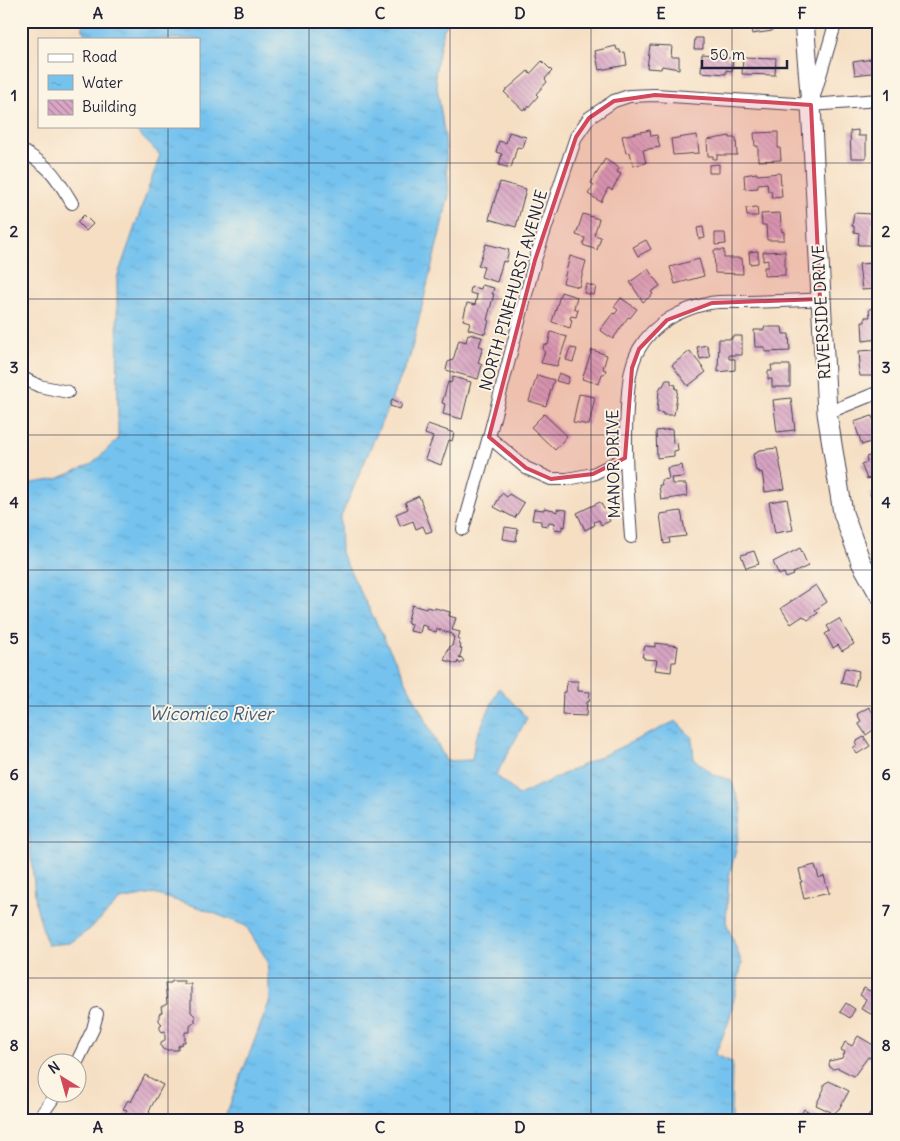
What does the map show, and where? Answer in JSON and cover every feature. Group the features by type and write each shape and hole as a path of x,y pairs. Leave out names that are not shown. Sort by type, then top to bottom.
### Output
{"street":[{"name":"RIVERSIDE DRIVE","path":"804,21 811,105 826,413 843,513 861,562 879,594"},
{"path":"811,105 836,21"},
{"name":"NORTH PINEHURST AVENUE","path":"463,529 490,438 536,260 576,137 589,118 614,100 629,96 646,95 811,105 879,100"},
{"path":"21,150 46,166 57,178 72,203"},
{"name":"MANOR DRIVE","path":"631,537 625,458 628,392 632,368 639,349 652,333 667,320 685,310 712,303 820,299"},
{"path":"21,377 38,386 68,392"},
{"path":"826,413 879,392"},
{"path":"490,438 526,468 552,478 593,474 625,458"},
{"path":"81,1054 98,1014"},
{"path":"38,1120 49,1104"}],"highlighted area":[{"path":"655,95 811,105 820,299 712,303 667,320 639,349 632,368 625,458 593,474 551,479 526,468 489,437 535,260 576,137 589,118 614,101"}],"water":[{"name":"Wicomico River","path":"85,21 449,21 443,31 435,74 445,137 449,195 410,356 340,519 341,553 446,761 472,760 475,740 499,688 527,718 496,775 519,795 676,721 692,738 694,759 714,775 731,780 742,809 736,850 729,877 726,922 742,963 729,1021 715,1055 732,1062 731,1120 224,1120 270,1000 267,960 246,926 198,907 154,894 120,900 90,929 70,943 47,945 36,905 25,794 21,787 21,485 57,479 92,464 118,439 117,278 160,155 133,128 200,128 200,38 87,38 82,28"}],"building":[{"path":"750,21 770,21 772,31 752,34"},
{"path":"695,38 703,38 703,49 694,49"},
{"path":"650,45 672,46 671,57 679,57 679,69 662,66 661,69 647,68"},
{"path":"616,46 620,53 625,52 627,65 599,70 595,51"},
{"path":"702,54 733,58 732,71 726,70 726,74 701,72"},
{"path":"743,57 776,58 775,75 742,74"},
{"path":"879,58 879,72 855,75 853,62"},
{"path":"542,61 552,71 545,79 547,82 536,94 538,96 526,110 525,108 523,110 504,92 528,71 530,74"},
{"path":"650,130 651,136 657,135 660,147 643,150 646,163 633,166 630,152 626,153 622,136"},
{"path":"858,130 858,136 866,136 866,158 851,158 850,131"},
{"path":"509,132 526,137 523,148 517,147 511,168 499,165 502,154 496,152 499,141 506,143"},
{"path":"778,132 778,148 780,148 781,160 758,161 758,146 755,146 754,133"},
{"path":"697,135 699,153 673,155 671,139"},
{"path":"730,136 730,138 736,138 737,155 717,155 717,159 713,159 713,156 708,156 707,140"},
{"path":"605,159 619,168 617,172 621,174 612,190 608,188 601,202 588,194 594,185 591,183"},
{"path":"719,164 719,173 709,173 709,165"},
{"path":"757,173 757,175 780,173 782,197 772,198 771,191 768,191 767,183 758,184 758,188 745,189 744,175"},
{"path":"500,182 526,189 516,227 489,219"},
{"path":"757,207 758,216 747,216 746,208"},
{"path":"780,213 784,240 767,240 766,225 762,225 761,214"},
{"path":"854,213 877,216 876,222 872,222 870,245 858,245 859,233 854,232 854,226 852,226"},
{"path":"583,214 599,219 594,235 601,237 597,250 583,245 585,238 576,235"},
{"path":"84,215 93,224 86,231 77,222"},
{"path":"703,227 705,238 699,239 697,228"},
{"path":"715,233 725,233 726,244 715,245"},
{"path":"646,240 651,249 638,256 633,247"},
{"path":"486,244 509,250 506,262 503,261 497,282 481,277 484,267 478,266"},
{"path":"714,250 724,250 724,258 742,258 743,274 715,273"},
{"path":"758,251 758,263 750,264 749,252"},
{"path":"785,251 785,275 764,276 764,267 768,267 768,260 763,261 763,252"},
{"path":"570,256 586,261 579,287 563,283"},
{"path":"699,259 704,276 675,284 670,267"},
{"path":"875,263 875,270 879,270 879,278 876,278 875,289 862,290 859,264"},
{"path":"648,269 660,286 651,292 653,294 643,302 630,282"},
{"path":"586,284 596,287 594,295 584,293"},
{"path":"482,285 494,288 485,334 468,329 470,322 463,320 467,303 475,305 477,295 470,293 471,287 481,289"},
{"path":"561,292 577,297 574,308 578,310 576,317 571,316 570,328 552,322"},
{"path":"621,298 637,309 630,318 628,317 613,339 600,330 613,313 615,314 618,310 614,307"},
{"path":"879,308 879,339 863,341 862,322 865,322 865,317 870,317 869,309"},
{"path":"764,327 782,327 783,334 789,334 790,351 765,352 765,347 755,347 754,330 764,330"},
{"path":"551,332 567,337 557,366 541,363 545,351 543,350 544,344 548,345"},
{"path":"468,334 482,337 479,346 483,347 478,363 482,365 478,379 446,370 448,362 453,360 459,340 466,342"},
{"path":"732,336 742,336 742,355 729,355 729,359 735,359 735,370 718,372 719,339 732,339"},
{"path":"707,345 710,357 700,359 697,347"},
{"path":"570,348 577,349 573,362 566,360"},
{"path":"592,350 607,355 603,369 606,370 602,374 599,384 582,379"},
{"path":"875,350 875,358 879,358 879,369 876,369 876,376 860,376 858,365 860,364 859,351"},
{"path":"690,351 706,372 688,386 672,365"},
{"path":"771,365 790,365 790,387 772,387 772,379 768,379 768,371 772,371"},
{"path":"559,373 569,377 567,384 556,381"},
{"path":"537,375 554,380 546,406 529,401"},
{"path":"453,377 471,382 462,419 443,414 445,404 442,403 448,382 451,383"},
{"path":"666,380 671,380 671,384 676,385 675,389 678,389 674,415 663,415 663,413 657,412 659,391"},
{"path":"579,394 595,397 589,425 573,422"},
{"path":"791,398 795,430 777,432 773,400"},
{"path":"392,399 402,404 400,409 390,406"},
{"path":"544,414 567,436 555,450 531,427"},
{"path":"872,416 879,439 862,445 854,422"},
{"path":"428,424 454,433 452,441 449,440 441,465 425,459 433,437 425,434"},
{"path":"672,429 673,443 677,442 678,450 674,451 674,456 657,458 656,431"},
{"path":"777,448 785,489 765,492 762,472 756,471 753,454 760,450"},
{"path":"875,454 877,459 879,458 879,475 867,479 861,464 867,462 866,457"},
{"path":"682,465 684,477 671,478 672,484 686,484 687,496 661,500 659,485 662,485 661,480 669,479 667,468"},
{"path":"879,490 879,507 877,508 870,494"},
{"path":"502,493 507,497 509,494 524,503 515,518 494,507"},
{"path":"419,496 432,531 426,533 423,526 416,529 413,521 400,526 396,514 408,509 405,502"},
{"path":"787,499 793,530 775,533 769,502"},
{"path":"600,502 604,509 608,509 610,521 601,525 599,520 594,522 595,525 585,530 577,513"},
{"path":"544,508 557,512 557,509 567,510 565,527 562,526 562,530 554,529 555,523 549,522 548,526 541,525 541,521 532,520 534,509 544,510"},
{"path":"681,511 686,536 669,538 670,543 664,544 660,514"},
{"path":"505,527 518,529 516,541 503,539"},
{"path":"800,548 808,566 786,578 784,573 779,575 773,562"},
{"path":"754,551 759,564 746,568 741,555"},
{"path":"816,585 827,602 815,610 818,613 808,620 803,616 791,624 781,608"},
{"path":"412,605 450,612 449,616 456,618 452,630 460,632 458,639 462,649 459,659 461,657 464,661 460,664 458,661 457,664 444,660 448,649 452,646 454,637 452,634 437,629 436,632 422,625 420,633 410,631 412,624 407,623"},
{"path":"839,619 854,644 842,651 838,645 833,648 825,634 830,631 827,626"},
{"path":"655,643 678,646 676,662 672,662 671,672 655,670 657,660 644,659 642,657 645,646 655,647"},
{"path":"845,668 859,671 855,686 841,683"},
{"path":"567,681 578,681 578,691 590,692 586,716 562,715 563,692 566,692"},
{"path":"869,707 873,713 879,709 879,732 877,733 873,730 866,735 858,723 861,721 857,714"},
{"path":"864,737 870,746 857,754 853,748 857,745 855,742"},
{"path":"815,865 819,878 824,876 829,893 804,899 799,869"},
{"path":"172,981 184,981 184,984 191,984 191,1012 195,1016 195,1022 190,1026 190,1032 185,1032 185,1042 178,1046 178,1050 164,1050 161,1047 161,1042 165,1040 165,1031 162,1032 160,1029 162,1024 159,1021 159,1014 162,1012 161,1007 167,1004 165,983 171,983"},
{"path":"864,988 876,994 875,996 879,998 879,1024 873,1021 875,1016 861,1009 866,999 860,995"},
{"path":"846,1003 855,1009 850,1018 840,1012"},
{"path":"858,1036 875,1046 870,1058 868,1057 854,1076 838,1068 833,1069 830,1067 830,1061 842,1058 845,1052 841,1050 845,1042 852,1046"},
{"path":"145,1075 163,1085 146,1120 127,1120 123,1118 127,1110 123,1109 128,1100 131,1102"},
{"path":"829,1081 849,1091 839,1109 832,1115 830,1114 831,1112 816,1105 824,1089 824,1084"},
{"path":"804,1109 820,1118 819,1120 798,1120"}]}
